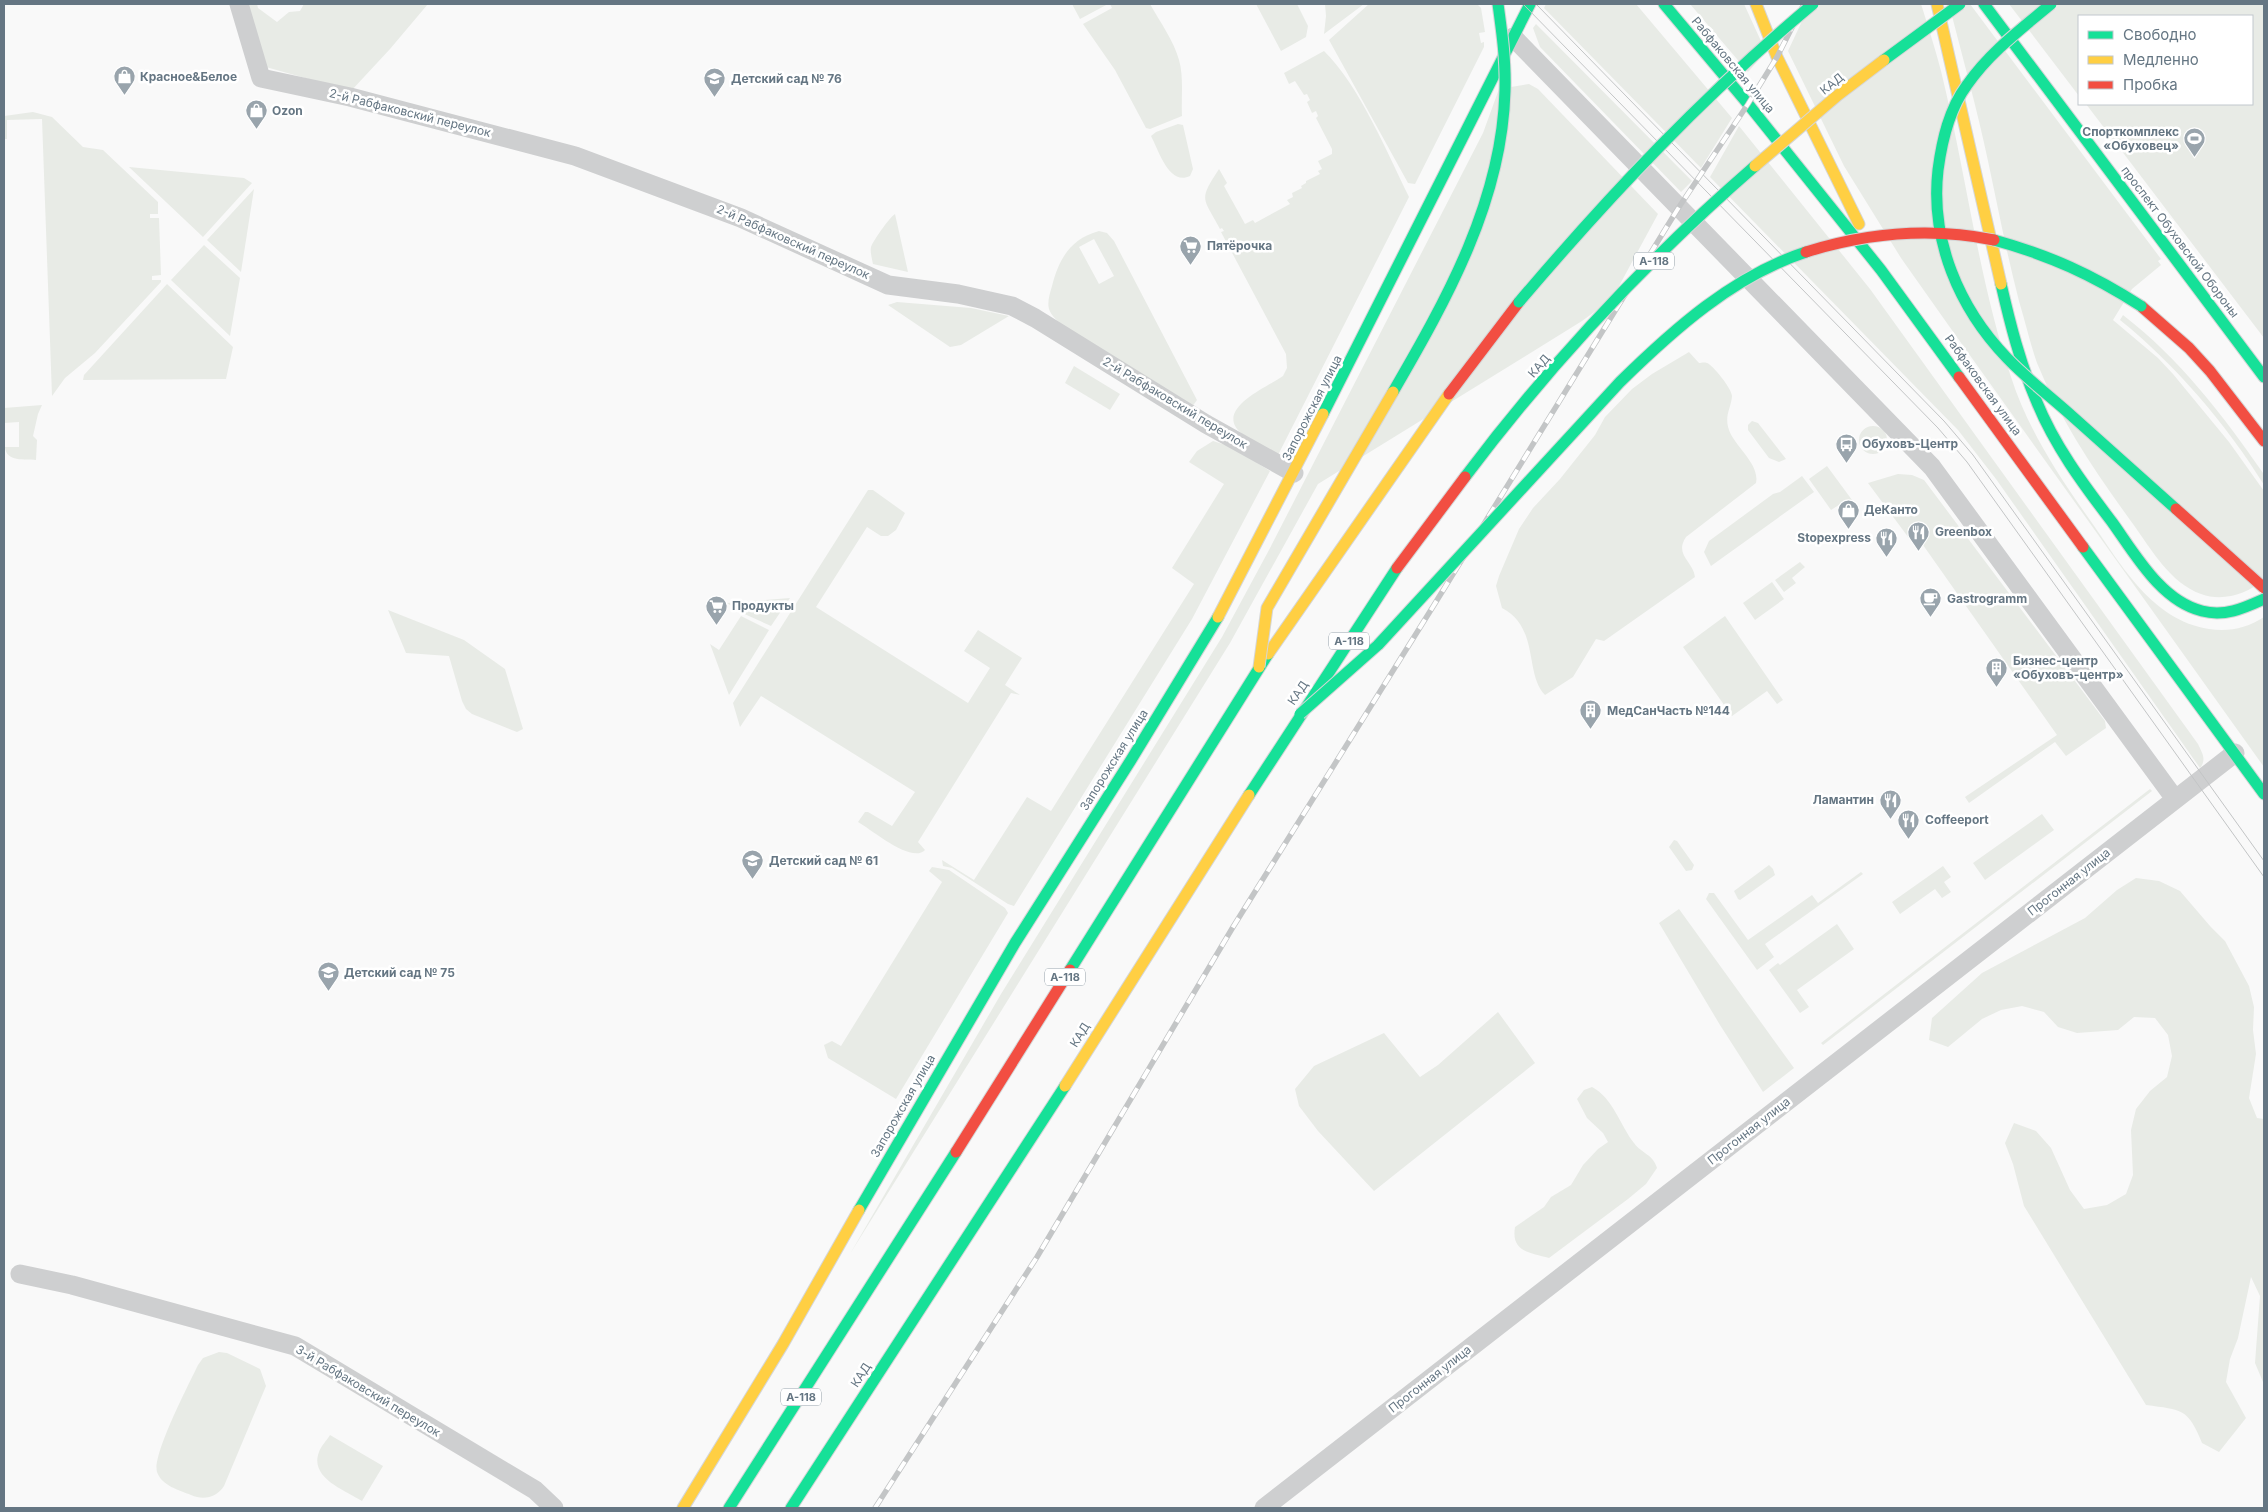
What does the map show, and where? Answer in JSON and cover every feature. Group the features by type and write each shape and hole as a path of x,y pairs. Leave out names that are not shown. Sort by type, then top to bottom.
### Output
{"main road":[{"path":"1259,667 1267,608 1426,335 1468,251 1485,204 1498,154 1504,101 1503,37 1498,4"},
{"name":"Запорожская улица","path":"683,1508 782,1344 911,1118 1015,943 1131,760 1218,616 1294,473 1530,4"},
{"name":"Рабфаковская улица","path":"1664,4 1748,104 1881,270 2264,794"},
{"path":"1756,4 1777,56 1881,270"},
{"name":"А-118","path":"729,1508 872,1286 1259,667 1437,409 1519,302 1583,226 1668,136 1784,27 1813,4"},
{"path":"1937,4 2003,294 2017,346 2043,417 2070,462 2120,533 2151,576 2166,591 2187,606 2217,615 2247,609 2264,599"},
{"name":"КАД","path":"791,1508 1015,1164 1300,714 1397,568 1488,447 1589,328 1667,248 1737,182 1838,95 1960,4"},
{"name":"проспект Обуховской Обороны","path":"1984,4 2264,377"},
{"path":"2051,4 2014,34 1987,61 1966,85 1953,110 1943,140 1936,178 1936,216 1946,264 1979,325 2006,358 2264,588"},
{"path":"1300,714 1378,645 1620,382 1656,346 1694,315 1726,293 1784,260 1851,239 1885,234 1958,233 2016,244 2080,268 2113,286 2141,306 2189,348 2210,371 2264,440"}],"street":[{"name":"2-й Рабфаковский переулок","path":"239,4 261,78 350,97 575,156 741,218 888,285 958,294 1012,306 1029,314 1206,424 1294,473"},
{"path":"1513,37 1932,467 2175,799"},
{"name":"Прогонная улица","path":"1264,1508 2235,753"},
{"name":"3-й Рабфаковский переулок","path":"20,1274 72,1285 295,1346 535,1490 554,1508"}],"shaded area":[{"path":"248,4 257,4 258,8 277,22 289,12 300,11 304,4 428,4 351,91 266,67"},
{"path":"1072,4 1108,4 1080,19"},
{"path":"1110,4 1150,4 1177,53 1181,67 1182,116 1150,129 1146,128 1115,70 1083,24 1112,8"},
{"path":"1256,4 1297,4 1308,26 1306,37 1281,51"},
{"path":"1325,4 1364,4 1324,34"},
{"path":"1369,4 1477,4 1481,8 1485,32 1479,33 1481,43 1484,42 1484,47 1415,184 1408,183 1329,40"},
{"path":"1546,4 1636,4 1732,118 1701,168 1544,8"},
{"path":"1690,4 1744,4 1766,52 1748,72"},
{"path":"1810,4 1921,4 1934,45 1950,109 1990,301 2011,377 2026,416 2046,453 2080,506 2127,573 2155,603 2171,615 2189,624 2209,629 2224,630 2238,628 2264,617 2264,767 1901,258 1844,166 1788,51"},
{"path":"1949,4 1970,4 2161,259 2158,261 2161,265 2132,289 2113,320 2158,358 2173,374 2229,442 2264,491 2264,580 2250,589 2226,597 2209,596 2190,589 2171,574 2154,554 2106,486 2068,426 2046,385 2032,348 2019,301 1979,121"},
{"name":"Спорткомплекс «Обуховец»","path":"2009,4 2264,4 2264,338 2087,105 2253,105 2253,15 2078,15 2078,95"},
{"path":"1536,24 1692,181 1681,192 1540,47 1533,28"},
{"path":"1324,51 1337,65 1360,100 1382,140 1409,197 1277,457 1245,437 1234,424 1234,416 1238,408 1246,400 1283,376 1287,368 1286,354 1221,232 1224,231 1222,228 1220,229 1205,199 1208,187 1219,169 1227,183 1224,186 1245,224 1253,220 1255,223 1290,204 1287,200 1293,197 1292,193 1302,188 1301,186 1306,181 1320,174 1318,171 1322,169 1318,161 1332,154 1332,149 1316,118 1318,116 1316,111 1312,113 1307,102 1310,100 1307,94 1304,95 1295,81 1289,84 1284,73"},
{"path":"1529,84 1538,89 1658,214 1612,299 1582,321 1318,484 1230,643 850,1254 1001,994 1222,637 1269,550 1483,133 1499,89"},
{"path":"33,112 52,117 83,147 103,150 158,202 158,214 150,214 150,218 159,218 161,275 152,276 152,280 161,280 161,282 95,353 65,378 52,396 42,119 7,120 7,139 4,139 4,116"},
{"path":"1178,124 1183,125 1193,169 1190,176 1183,178 1171,172 1161,158 1151,136 1156,132"},
{"path":"1739,126 1870,289 2198,744 2203,759 2200,768 1996,479 1958,430 1710,177"},
{"path":"129,167 244,178 252,183 203,237"},
{"path":"254,189 241,272 207,240"},
{"path":"895,214 908,272 873,264 871,247"},
{"path":"1099,231 1107,233 1114,241 1197,400 1192,407 1064,327 1051,314 1048,306 1058,267 1067,251 1080,239","holes":["1094,239 1114,276 1099,284 1079,247"]},
{"path":"204,245 240,278 230,336 171,280"},
{"path":"167,284 233,347 226,379 83,380 84,375"},
{"path":"897,302 971,308 1009,316 961,345 950,347 888,305"},
{"path":"2123,315 2163,350 2199,388 2263,473 2264,485 2234,440 2199,396 2160,356 2120,320"},
{"path":"1689,352 1699,363 1710,365 1729,388 1732,396 1727,416 1729,430 1751,462 1756,476 1756,483 1686,537 1682,549 1694,571 1695,577 1604,641 1596,639 1573,677 1545,695 1535,675 1527,639 1522,627 1514,617 1502,608 1496,586 1499,576 1519,529 1533,508 1560,479 1595,435 1605,417 1632,389 1652,374"},
{"path":"1074,366 1120,394 1110,410 1065,383"},
{"path":"42,405 33,436 37,440 36,460 12,457 6,452 5,447 19,447 19,422 4,423 4,408"},
{"path":"1752,421 1758,423 1786,459 1779,462 1769,458 1748,430 1748,425"},
{"path":"1873,426 1883,430 1887,440 1883,450 1873,454 1863,450 1859,440 1863,430"},
{"path":"1213,441 1232,447 1270,471 1192,619 1014,906 1008,904 952,868 943,866 942,860 974,880 1027,797 1051,811 1194,584 1172,568 1224,484 1189,462 1197,451"},
{"path":"1827,466 1852,500 1844,505 1842,503 1831,510 1809,479"},
{"path":"1898,474 1912,475 1924,480 2105,721 2106,728 2066,756 2055,742 1969,803 1965,797 2057,735 1923,545 1917,549 1868,483"},
{"path":"1802,476 1814,492 1711,566 1704,552 1709,541 1773,494 1780,492"},
{"path":"868,490 873,490 905,513 896,530 888,536 881,536 867,527 816,607 968,703 990,668 964,651 978,630 1022,658 1005,685 1020,695 1011,693 918,842 925,850 919,853 911,853 892,844 858,822 865,812 868,812 892,826 915,792 761,696 740,727 733,703"},
{"path":"1800,562 1805,567 1792,578 1796,583 1784,592 1775,580"},
{"path":"1772,582 1784,599 1755,620 1743,603"},
{"path":"790,598 771,626 740,612 727,603"},
{"path":"388,610 464,640 505,669 523,729 517,732 472,714 466,709 449,656 406,653"},
{"path":"741,616 769,630 729,695 710,644 719,650"},
{"path":"1725,616 1783,700 1777,704 1767,691 1732,716 1683,647"},
{"path":"2150,789 2152,791 1823,1045 1821,1043"},
{"path":"2042,814 2054,830 1985,880 1973,863"},
{"path":"1674,840 1677,841 1694,865 1692,870 1686,871 1669,847"},
{"path":"1769,865 1775,875 1740,900 1738,899 1734,891"},
{"path":"1943,866 1951,877 1944,882 1951,892 1942,898 1935,889 1900,914 1892,902"},
{"path":"932,867 949,870 1005,908 1008,913 896,1099 828,1058 824,1045 832,1041 841,1046 942,882 929,871"},
{"path":"1861,872 1863,874 1765,944 1774,957 1757,970 1706,899 1709,893 1714,893 1748,940 1812,895 1818,903"},
{"path":"2136,878 2159,881 2180,891 2225,941 2249,986 2254,1007 2253,1030 2256,1054 2249,1098 2257,1118 2264,1119 2264,1382 2255,1363 2260,1296 2251,1277 2226,1382 2246,1418 2219,1452 2202,1443 2188,1417 2182,1413 2168,1408 2146,1405 2024,1206 2013,1164 2005,1143 2014,1123 2036,1131 2051,1148 2070,1190 2084,1209 2107,1205 2126,1194 2133,1175 2131,1130 2136,1109 2150,1091 2167,1077 2172,1056 2168,1035 2155,1018 2134,1017 2118,1030 2077,1033 2058,1027 2044,1012 2022,1006 2001,1010 1982,1019 1948,1047 1929,1040 1932,1018 1982,973 2085,918 2117,890"},
{"path":"1679,909 1794,1068 1763,1092 1720,1025 1659,923"},
{"path":"1837,924 1854,949 1797,990 1809,1007 1800,1013 1769,970 1778,963 1780,965"},
{"path":"1498,1012 1535,1063 1374,1191 1318,1131 1299,1106 1295,1089 1314,1066 1384,1033 1420,1077 1438,1065"},
{"path":"1592,1087 1611,1105 1634,1143 1653,1160 1657,1168 1646,1184 1628,1199 1549,1258 1523,1250 1516,1242 1514,1235 1515,1227 1544,1207 1551,1197 1571,1185 1583,1165 1598,1149 1608,1142 1603,1133 1587,1118 1577,1099 1584,1090"},
{"path":"219,1352 227,1353 260,1369 266,1386 224,1486 218,1493 210,1497 201,1498 171,1487 163,1481 157,1472 157,1463 172,1419 198,1365 203,1358"},
{"path":"330,1435 383,1466 362,1501 338,1488 319,1469 317,1461 319,1452"}],"tram line":[{"path":"1523,4 1938,428 1967,462 2264,877"},
{"path":"1536,4 1944,421 1973,455 2264,861"}],"railway":[{"path":"875,1508 1037,1257 1233,927 1679,207 1748,104 1777,57 1804,4"}],"traffic: fast":[{"path":"1393,392 1433,321 1468,248 1494,171 1502,132 1505,91 1504,58 1498,4"},
{"path":"1323,414 1530,4"},
{"path":"1664,4 1748,104 1881,270 1959,377"},
{"path":"1519,302 1588,223 1660,147 1734,73 1813,4"},
{"path":"1884,60 1960,4"},
{"path":"1984,4 2264,377"},
{"path":"2051,4 1985,62 1955,104 1944,136 1938,170 1939,222 1944,247 1962,295 1975,317 2007,358 2176,509"},
{"path":"1465,477 1531,394 1602,314 1676,238 1755,166"},
{"path":"1994,240 2052,259 2088,275 2141,306"},
{"path":"1300,714 1378,645 1620,382 1661,343 1706,306 1729,290 1779,262 1806,252"},
{"path":"2001,284 2025,372 2051,433 2080,479 2150,575 2187,606 2210,613 2242,608 2264,599"},
{"path":"2083,547 2264,794"},
{"path":"1249,795 1397,568"},
{"path":"859,1210 1015,943 1131,760 1218,617"},
{"path":"1070,970 1268,654"},
{"path":"791,1508 1065,1086"},
{"path":"729,1508 956,1152"}],"traffic: slow":[{"path":"1756,4 1777,57 1859,224"},
{"path":"1937,4 2001,284"},
{"path":"1755,166 1838,95 1884,60"},
{"path":"1259,667 1267,608 1393,392"},
{"path":"1268,654 1449,394"},
{"path":"1218,617 1323,414"},
{"path":"1065,1086 1249,795"},
{"path":"683,1508 783,1344 859,1210"}],"traffic: jam":[{"path":"1806,252 1852,240 1899,234 1946,234 1994,240"},
{"path":"1449,394 1519,302"},
{"path":"2141,306 2189,348 2210,371 2264,441"},
{"path":"1959,377 2083,547"},
{"path":"1397,568 1465,477"},
{"path":"2176,509 2264,588"},
{"path":"956,1152 1070,970"}],"place":[{"name":"Красное&Белое","path":"124,96"},
{"name":"Детский сад № 76","path":"715,98"},
{"name":"Ozon","path":"256,130"},
{"name":"Спорткомплекс «Обуховец»","path":"2195,158"},
{"name":"Пятёрочка","path":"1191,265"},
{"name":"Обуховъ-Центр","path":"1846,463"},
{"name":"ДеКанто","path":"1848,529"},
{"name":"Greenbox","path":"1919,551"},
{"name":"Stopexpress","path":"1887,557"},
{"name":"Gastrogramm","path":"1931,618"},
{"name":"Продукты","path":"716,625"},
{"name":"Бизнес-центр «Обуховъ-центр»","path":"1997,687"},
{"name":"МедСанЧасть №144","path":"1591,730"},
{"name":"Ламантин","path":"1890,819"},
{"name":"Coffeeport","path":"1909,839"},
{"name":"Детский сад № 61","path":"753,880"},
{"name":"Детский сад № 75","path":"328,992"}]}
